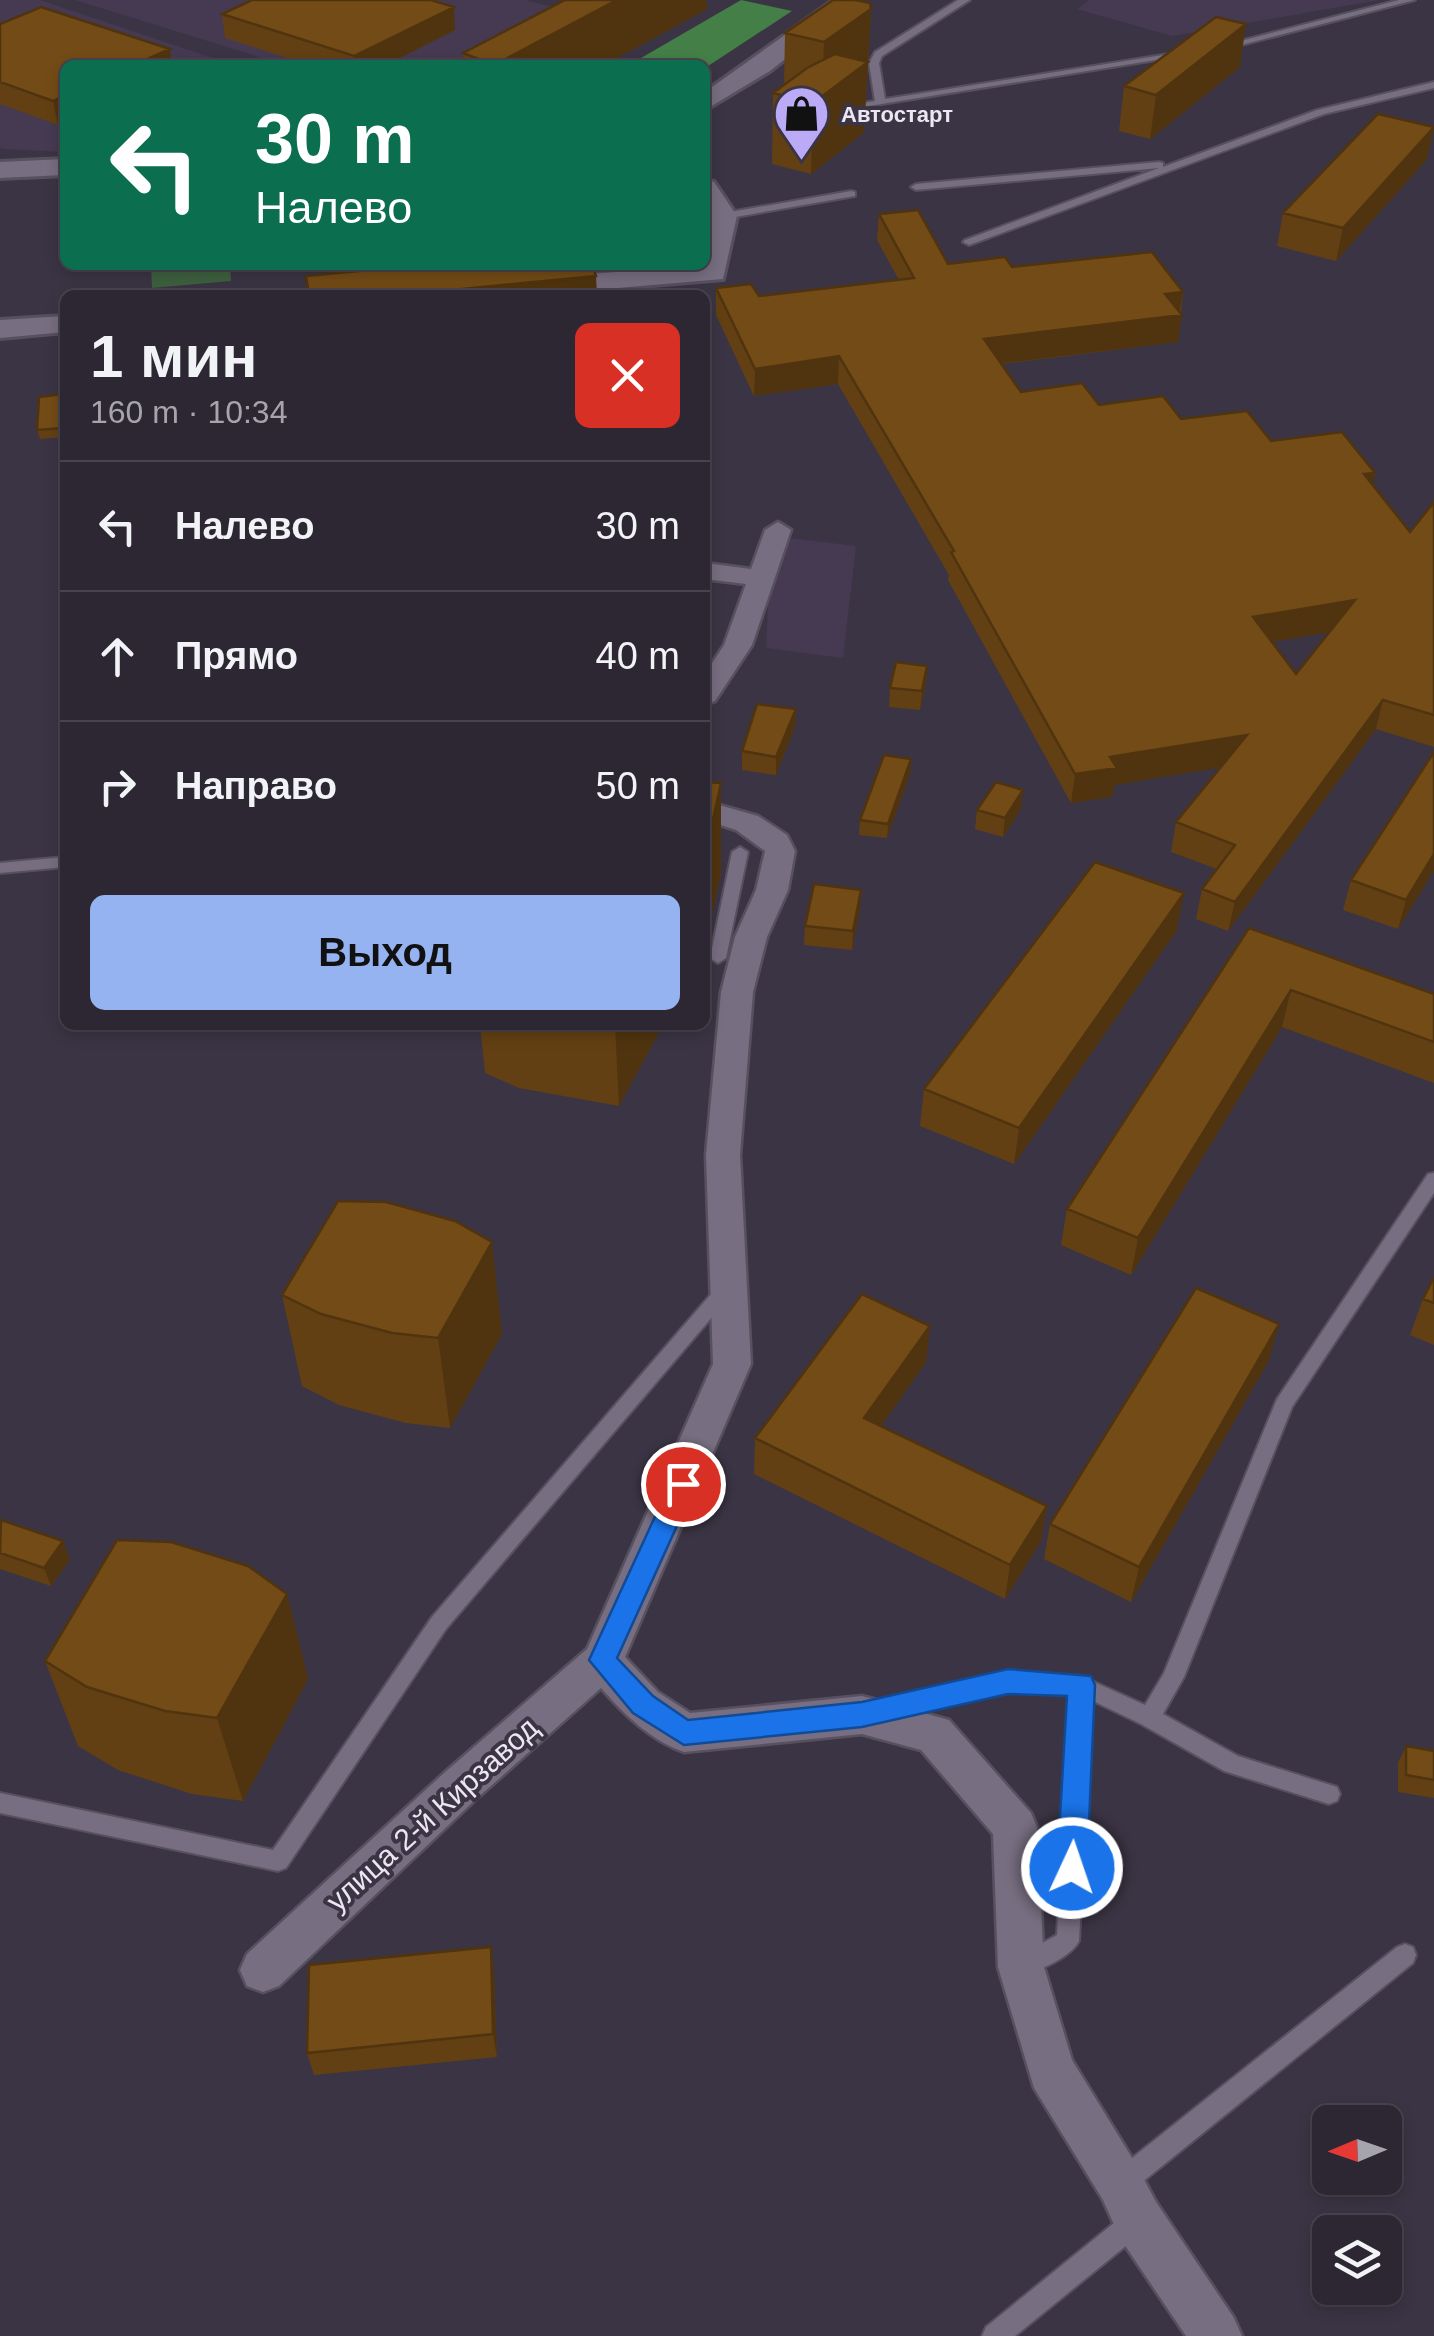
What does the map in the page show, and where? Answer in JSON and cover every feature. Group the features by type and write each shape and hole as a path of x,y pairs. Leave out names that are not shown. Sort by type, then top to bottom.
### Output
{"street":[{"path":"710,100 762,66 848,0"},
{"path":"0,170 60,167"},
{"path":"448,290 469,285 713,273 724,216 710,195"},
{"path":"0,329 60,324"},
{"path":"710,687 738,645 778,530"},
{"path":"710,572 759,578"},
{"path":"710,812 747,823 776,842 780,852 772,890 723,958 737,992 724,1155 732,1364 602,1660 643,1705 684,1732 862,1714 934,1734 1016,1827 1021,1967 1051,2072 1216,2336"},
{"name":"улица 2-й Кирзавод","path":"263,1970 602,1660"}],"lane":[{"path":"880,102 874,63 878,54 964,0"},
{"path":"1211,49 1410,0"},
{"path":"830,116 844,108 1194,52"},
{"path":"969,242 1321,112 1434,85"},
{"path":"916,187 1183,163"},
{"path":"724,216 850,194"},
{"path":"723,958 740,852"},
{"path":"0,868 60,862"},
{"path":"1148,1717 1173,1676 1284,1404 1434,1179"},
{"path":"0,1804 278,1861 439,1623 727,1287"},
{"path":"862,1714 1008,1682 1082,1685 1232,1764 1329,1794"},
{"path":"1021,1967 1068,1941 1082,1685"},
{"path":"994,2336 1129,2201 1406,1955"}],"shaded area":[{"path":"0,0 40,0 219,60 60,60 60,152 0,148"},
{"path":"75,0 526,0 583,15 502,60 269,60"},
{"path":"1089,0 1380,0 1172,36 1077,9"},
{"path":"789,538 856,546 843,658 766,648 769,585"}],"green space":[{"path":"741,0 792,11 710,65 710,60 638,60"},
{"path":"151,270 230,270 231,281 152,288"}],"building":[{"path":"252,0 431,0 454,7 354,56 222,14"},
{"path":"565,0 617,0 503,60 481,60 463,53"},
{"path":"833,0 870,3 871,9 824,42 785,33"},
{"path":"41,7 170,49 145,60 60,60 60,98 53,101 0,82 0,24"},
{"path":"1216,17 1246,24 1156,95 1124,86"},
{"path":"835,54 868,62 813,103 773,93 807,68"},
{"path":"1378,114 1434,127 1343,228 1283,213"},
{"path":"918,210 948,264 1005,257 1012,267 1152,252 1183,292 1165,294 1182,315 984,339 1021,392 1082,383 1099,405 1163,396 1181,419 1247,411 1271,441 1342,432 1375,473 1364,474 1410,532 1434,502 1434,715 1383,700 1235,902 1202,889 1235,845 1176,822 1247,735 1110,757 1117,768 1075,774 951,552 954,551 839,356 755,369 716,288 751,284 759,296 914,278 879,214","holes":["1355,600 1296,674 1253,617"]},
{"path":"370,270 594,270 596,276 452,290 308,290 306,276"},
{"path":"60,394 60,428 37,430 39,397"},
{"path":"896,662 927,666 922,691 890,688"},
{"path":"757,704 796,709 776,757 742,751"},
{"path":"1434,752 1434,854 1406,900 1351,880"},
{"path":"884,755 911,759 888,824 860,820"},
{"path":"710,782 721,783 712,824"},
{"path":"996,782 1023,790 1005,818 977,810"},
{"path":"1095,862 1184,893 1019,1128 924,1089"},
{"path":"814,884 861,890 853,931 805,926"},
{"path":"1249,928 1434,994 1434,1042 1291,990 1138,1238 1067,1209"},
{"path":"338,1201 386,1202 455,1221 492,1242 438,1338 392,1333 321,1314 282,1295"},
{"path":"1434,1277 1434,1303 1423,1299"},
{"path":"1196,1288 1279,1324 1139,1567 1050,1524"},
{"path":"862,1294 930,1326 864,1418 1047,1506 1010,1565 755,1438"},
{"path":"1,1520 63,1541 44,1568 0,1553"},
{"path":"117,1540 171,1542 248,1566 287,1594 217,1718 165,1711 87,1687 45,1661"},
{"path":"1406,1746 1434,1751 1434,1780 1406,1775"},
{"path":"491,1947 493,2034 307,2053 309,1965"}],"place":[{"name":"Автостарт","path":"802,163"}],"route":[{"path":"683,1484 602,1660 643,1705 684,1732 862,1714 1008,1682 1082,1685 1072,1868"}]}
